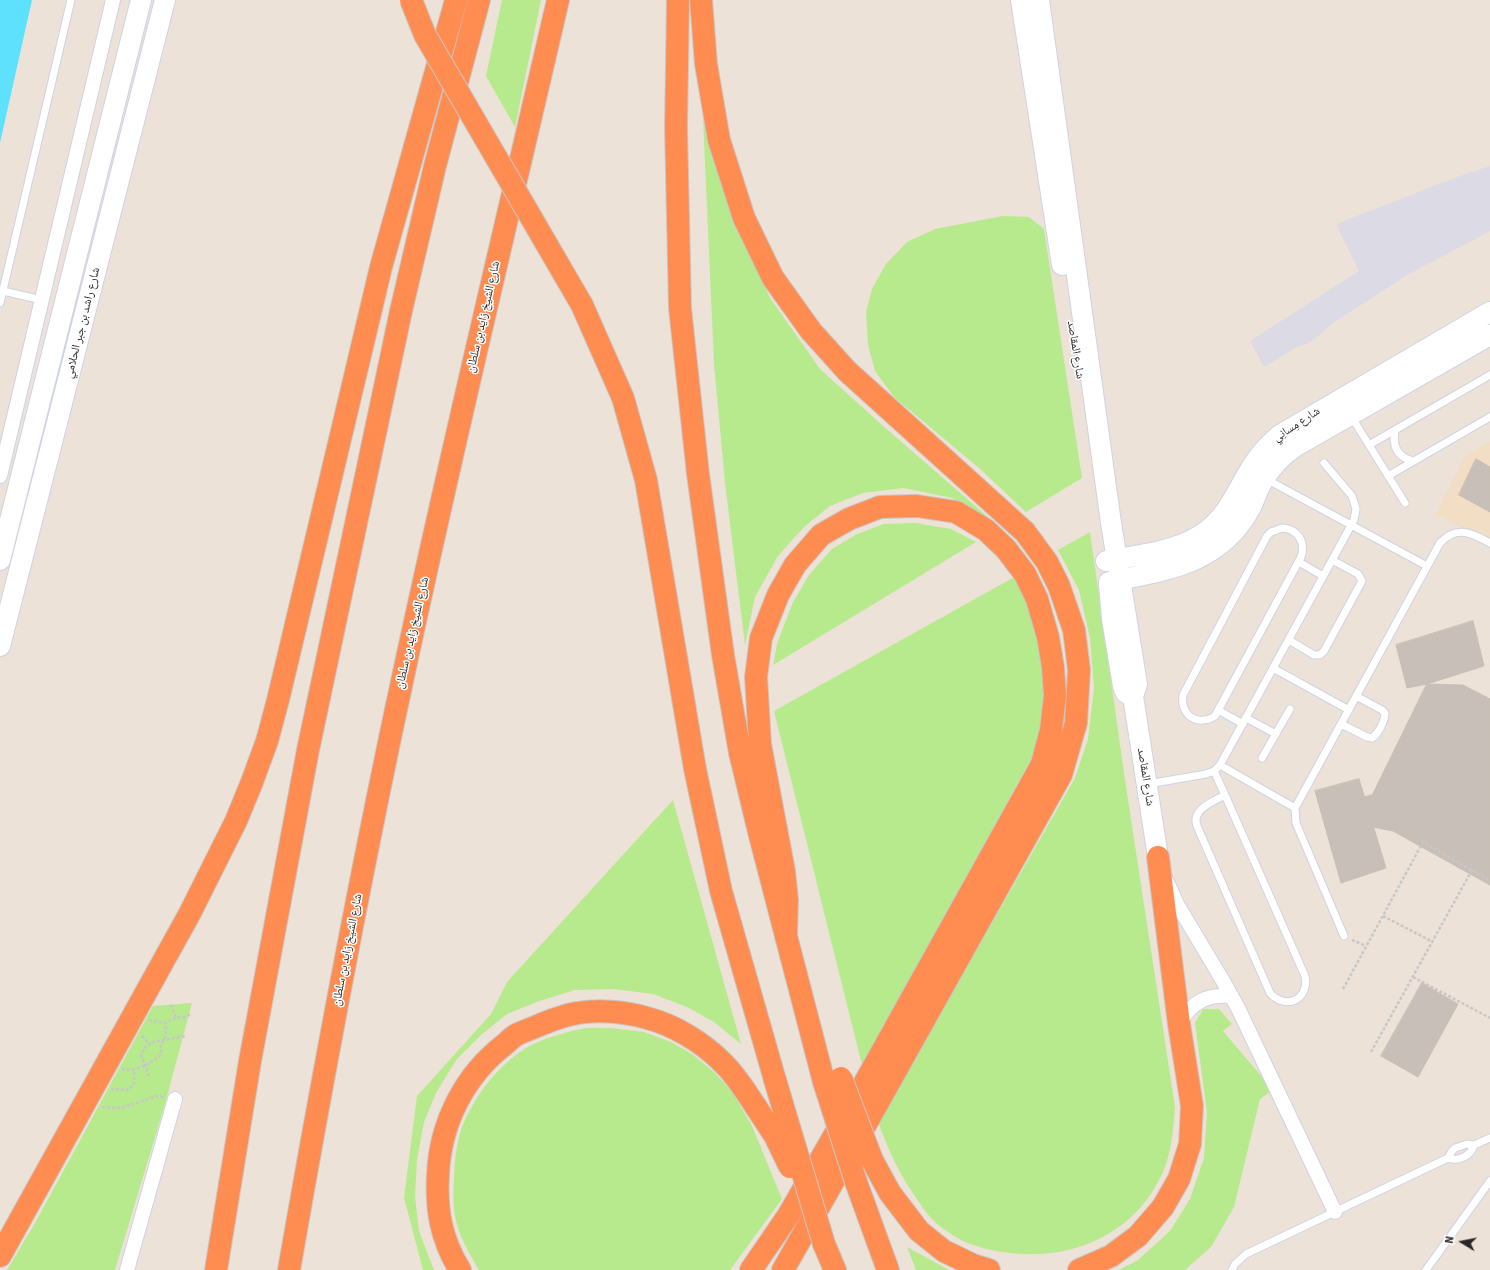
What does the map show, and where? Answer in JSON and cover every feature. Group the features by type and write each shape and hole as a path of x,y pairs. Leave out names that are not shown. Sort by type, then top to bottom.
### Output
{"highway":[{"path":"411,0 425,35 582,305 623,398 646,480 695,769 721,891 824,1244"},
{"path":"0,1256 190,913 236,821 267,741 381,268 456,0"},
{"path":"216,1270 250,1061 309,742 401,311 435,166 479,0"},
{"name":"شارع الشيخ زايد بن سلطان","path":"289,1270 324,1072 390,738 465,401 558,0"},
{"path":"678,0 676,128 680,308 698,474 723,655 740,753 756,822 802,999 823,1034 856,1182 888,1270"},
{"path":"701,0 706,64 720,140 744,218 774,278 811,331 847,371 1025,532 1047,562 1059,586 1074,630 1079,670 1076,722 1061,775 783,1270"},
{"path":"751,1270 788,1216 864,1084 1042,764 1051,730 1055,696 1054,668 1048,637 1037,599 1025,574 1006,549 986,530 956,512 917,506 880,506 849,519 821,535 795,565 778,595 761,638 756,677 760,744 784,871 787,900 786,937"},
{"path":"1079,1270 1111,1256 1138,1236 1163,1207 1179,1179 1190,1144 1192,1106 1179,1024 1158,857"},
{"path":"460,1270 454,1260 440,1225 437,1196 438,1163 445,1128 457,1101 475,1073 496,1051 518,1034 546,1022 579,1012 612,1011 647,1018 676,1029 698,1043 722,1062 741,1084 775,1136 835,1270"},
{"path":"833,1080 872,1160 890,1193 919,1231 944,1251 973,1265 989,1270"}],"street":[{"path":"0,476 113,0"},
{"path":"127,56 125,33 131,0"},
{"name":"شارع راشد بن جبر الحلامي","path":"0,560 141,0"},
{"name":"شارع راشد بن جبر الحلامي","path":"0,646 165,0"},
{"name":"شارع المقاصد","path":"1021,0 1089,405"},
{"name":"شارع المقاصد","path":"1039,0 1089,405 1115,580 1112,619 1123,686 1126,693 1133,696 1158,857"},
{"name":"شارع مِسانِي","path":"1115,580 1182,565 1209,553 1232,533 1242,521 1250,508 1264,478 1278,460 1291,449 1346,406 1486,326"},
{"name":"شارع مِسانِي","path":"1112,560 1180,546 1205,532 1229,506 1250,468 1269,444 1292,426 1346,406"},
{"path":"1158,857 1170,890 1177,904 1232,996 1335,1212"},
{"path":"1179,1024 1186,1013 1195,1004 1206,998 1219,995 1232,996"},
{"path":"127,1270 175,1099"},
{"path":"758,1270 788,1216"}],"lane":[{"path":"0,303 70,0"},
{"path":"3,291 42,300"},
{"path":"1369,445 1490,375"},
{"path":"1346,406 1405,503"},
{"path":"1388,476 1490,417"},
{"path":"1395,430 1394,444 1396,450 1407,459 1413,461"},
{"path":"1146,784 1206,774 1214,771 1220,765 1354,520 1356,509 1352,496 1324,463"},
{"path":"1264,478 1428,566"},
{"path":"1282,528 1293,530 1298,534 1303,545 1303,551 1299,562 1218,710 1215,716 1211,719 1195,719 1191,717 1183,707 1183,695 1267,536 1271,532 1282,528"},
{"path":"1344,936 1296,823 1295,808 1440,543 1450,534 1456,532 1469,533 1490,543"},
{"path":"1288,640 1317,655 1322,654 1332,638 1362,581 1358,574 1332,560"},
{"path":"1299,562 1323,576"},
{"path":"1273,668 1349,710"},
{"path":"1341,724 1369,738 1374,737 1381,724 1385,716 1384,711 1356,696"},
{"path":"1262,758 1290,709"},
{"path":"1218,710 1276,734"},
{"path":"1220,765 1295,808"},
{"path":"1214,771 1225,795 1305,976 1306,987 1300,996 1290,1001 1279,1000 1270,993 1197,826 1196,817 1200,810 1225,795"},
{"path":"1232,1270 1235,1264 1246,1254 1448,1158 1456,1159 1468,1154 1474,1145 1490,1138"},
{"path":"1448,1158 1455,1148 1468,1144 1474,1145"},
{"path":"1426,1270 1490,1181"}],"path":[{"path":"1343,989 1423,842 1490,881"},
{"path":"1371,1052 1472,870"},
{"path":"1383,916 1433,942"},
{"path":"1344,936 1366,946"},
{"path":"1413,977 1490,1018"},
{"path":"171,1005 176,1018"},
{"path":"149,1020 166,1023 176,1018 186,1018 189,1015 192,1015"},
{"path":"161,1055 161,1044 166,1036 166,1023"},
{"path":"139,1033 150,1044"},
{"path":"149,1076 141,1055 146,1046 164,1040 186,1036"},
{"path":"111,1089 128,1090 134,1084 134,1070"},
{"path":"101,1107 121,1108 158,1096 175,1099"}],"shaded area":[{"path":"1490,166 1490,231 1409,274 1333,323 1321,334 1306,344 1297,347 1264,367 1250,341 1359,271 1336,224 1460,176"},
{"path":"1490,441 1490,543 1436,514 1464,457"}],"green space":[{"path":"502,0 541,0 515,127 486,76"},
{"path":"703,118 727,198 770,298 820,369 996,524 952,498 904,488 863,493 830,506 804,527 778,556 755,597 745,645 725,483 714,364"},
{"path":"1003,216 1029,217 1044,229 1082,478 1026,512 979,468 894,397 875,371 868,345 866,312 872,289 886,264 907,242 935,229"},
{"path":"915,523 951,529 976,542 773,665 777,644 793,602 809,575 832,549 857,534 884,524"},
{"path":"1090,532 1125,780 1175,1107 1172,1140 1163,1172 1148,1198 1129,1219 1106,1235 1080,1246 1053,1253 1024,1254 996,1251 967,1243 936,1223 930,1217 912,1192 901,1173 891,1154 878,1122 1075,778 1088,739 1094,688 1090,638 1079,590 1058,550"},
{"path":"1018,575 1048,666 1043,728 1031,759 862,1065 774,711"},
{"path":"673,800 741,1044 714,1022 687,1007 653,994 613,989 575,990 539,1001 507,1014 481,1035 457,1059 437,1091 424,1122 417,1160 415,1196 419,1231 434,1270 423,1270 404,1198 417,1096 491,1014 507,982"},
{"path":"192,1003 165,1104 115,1270 7,1270 35,1223 153,1006"},
{"path":"1203,1009 1219,1009 1232,1024 1223,1031 1273,1090 1260,1099 1234,1207 1211,1247 1185,1270 1119,1270 1138,1260 1170,1231 1190,1199 1204,1158 1207,1112 1195,1023"},
{"path":"611,1028 644,1032 671,1042 692,1054 714,1072 733,1093 752,1126 782,1199 730,1270 479,1270 460,1234 455,1216 453,1191 457,1145 460,1133 471,1108 486,1085 495,1075 526,1048 559,1034 580,1029"},
{"path":"907,1247 949,1270 916,1270"}],"water":[{"path":"0,0 32,0 0,143"}],"building":[{"path":"1476,459 1490,467 1490,512 1459,495"},
{"path":"1473,621 1484,666 1427,684 1407,688 1396,645"},
{"path":"1427,684 1463,685 1490,699 1490,885 1393,831 1373,827 1364,797 1372,795"},
{"path":"1359,779 1386,868 1341,883 1315,791"},
{"path":"1422,983 1458,1004 1418,1077 1381,1056"}]}
